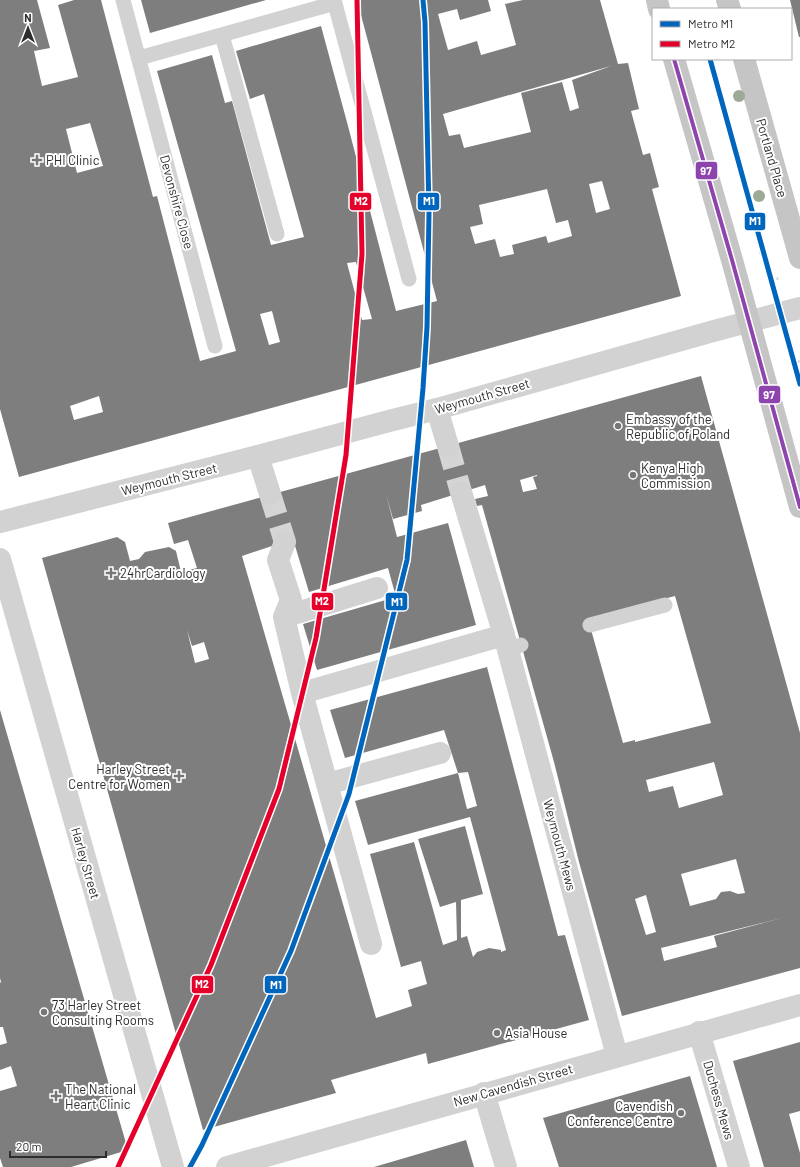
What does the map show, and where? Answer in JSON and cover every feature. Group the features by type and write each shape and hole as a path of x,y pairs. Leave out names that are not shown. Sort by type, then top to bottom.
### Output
{"main road":[{"path":"674,60 750,322 800,507"},
{"name":"Portland Place","path":"744,60 800,258"}],"street":[{"name":"Weymouth Street","path":"0,522 436,409 800,308"},
{"path":"436,409 448,446"},
{"path":"258,456 270,494"},
{"name":"Weymouth Mews","path":"461,492 511,643 617,1056"},
{"path":"285,542 278,560 291,600 284,616 302,693 371,944"},
{"name":"Harley Street","path":"0,559 173,1167"},
{"path":"284,616 377,588"},
{"path":"302,693 511,643"},
{"path":"327,784 440,752"},
{"name":"New Cavendish Street","path":"227,1167 800,1004"},
{"name":"Duchess Mews","path":"699,1032 739,1167"},
{"path":"484,1093 506,1167"}],"lane":[{"name":"Devonshire Close","path":"123,0 215,346"},
{"path":"139,58 334,1 409,279"},
{"path":"222,34 277,234"},
{"path":"590,625 665,605"}],"path":[{"path":"754,254 765,251 773,280 786,277"}],"building":[{"path":"0,0 37,0 50,48 34,51 42,86 78,77 58,5 74,0 101,0 153,197 157,196 200,361 236,351 157,71 212,55 225,103 232,101 271,245 304,237 264,94 250,99 236,51 321,26 396,311 437,301 357,0 488,0 491,11 460,20 457,9 438,14 448,50 477,41 481,55 516,45 505,4 523,0 600,0 618,64 628,63 639,109 631,111 643,155 650,153 659,187 652,189 681,296 19,477 0,409","holes":["611,66 572,80 579,108 570,111 562,82 521,93 531,132 464,148 460,134 449,136 443,114","90,123 103,166 77,173 66,129","602,181 610,209 596,213 589,184","547,189 556,223 568,220 572,236 548,243 546,236 512,245 514,254 500,257 495,239 475,244 470,227 483,224 479,205","356,262 372,319 362,320 347,263","272,311 280,342 269,345 260,314","99,396 103,412 74,420 70,406"]},
{"path":"141,0 266,0 150,33"},
{"path":"790,0 800,0 800,37 799,37"},
{"path":"701,376 800,733 800,968 622,1016 579,862 554,762 482,505 477,506 475,499 488,496 485,485 421,505 422,511 393,519 386,494 397,537 448,523 476,625 317,670 303,624 396,597 388,568 309,592 293,539 242,556 376,1018 412,1006 408,990 427,984 421,961 401,967 370,854 414,842 443,945 457,940 456,902 440,907 418,839 465,826 483,894 461,900 461,938 467,936 473,957 477,952 489,948 501,950 501,952 506,950 470,817 368,845 355,801 458,773 444,730 345,758 330,710 487,667 558,936 565,935 589,1020 428,1064 426,1053 331,1080 336,1093 203,1130 42,558 117,537 125,542 130,561 139,559 145,552 169,547 176,551 181,572 197,568 188,540 174,544 168,523","holes":["537,475 533,477 537,489 523,492 520,480","675,596 711,723 635,742 635,740 623,743 588,619","187,630 192,646 204,642 209,659 195,663","714,762 723,795 679,808 673,786 649,792 646,780","468,772 477,806 467,809 458,773","736,859 745,893 738,894 730,891 721,892 716,899 690,906 681,874","646,895 656,932 646,935 635,899","786,917 714,936 717,947 664,961 661,948"]},
{"path":"0,710 128,1150 71,1167 3,1167 0,1158 0,1091 17,1086 11,1066 0,1070 0,1045 7,1043 3,1027 0,1027"},
{"path":"800,1042 800,1111 789,1114 800,1153 800,1167 764,1167 733,1061"},
{"path":"690,1076 717,1167 559,1167 543,1118"},
{"path":"466,1140 474,1167 374,1167"}],"tunnel":[{"path":"448,446 461,492"},
{"path":"270,494 285,542"}],"metro line":[{"name":"M2","path":"118,1167 211,965 279,789 316,638 346,455 362,254 357,0"},
{"name":"M1","path":"190,1167 202,1145 291,951 349,794 407,560 423,388 427,327 429,213 425,22 423,0"},
{"name":"M1","path":"710,60 800,384"}],"transit line":[{"name":"97","path":"674,60 732,260 800,507"}],"place":[{"name":"PHI Clinic","path":"37,160"},
{"name":"Embassy of the Republic of Poland","path":"618,426"},
{"name":"Kenya High Commission","path":"633,475"},
{"name":"24hrCardiology","path":"111,573"},
{"name":"Harley Street Centre for Women","path":"179,776"},
{"name":"73 Harley Street Consulting Rooms","path":"44,1012"},
{"name":"Asia House","path":"497,1033"},
{"name":"The National Heart Clinic","path":"56,1096"},
{"name":"Cavendish Conference Centre","path":"681,1113"}]}
